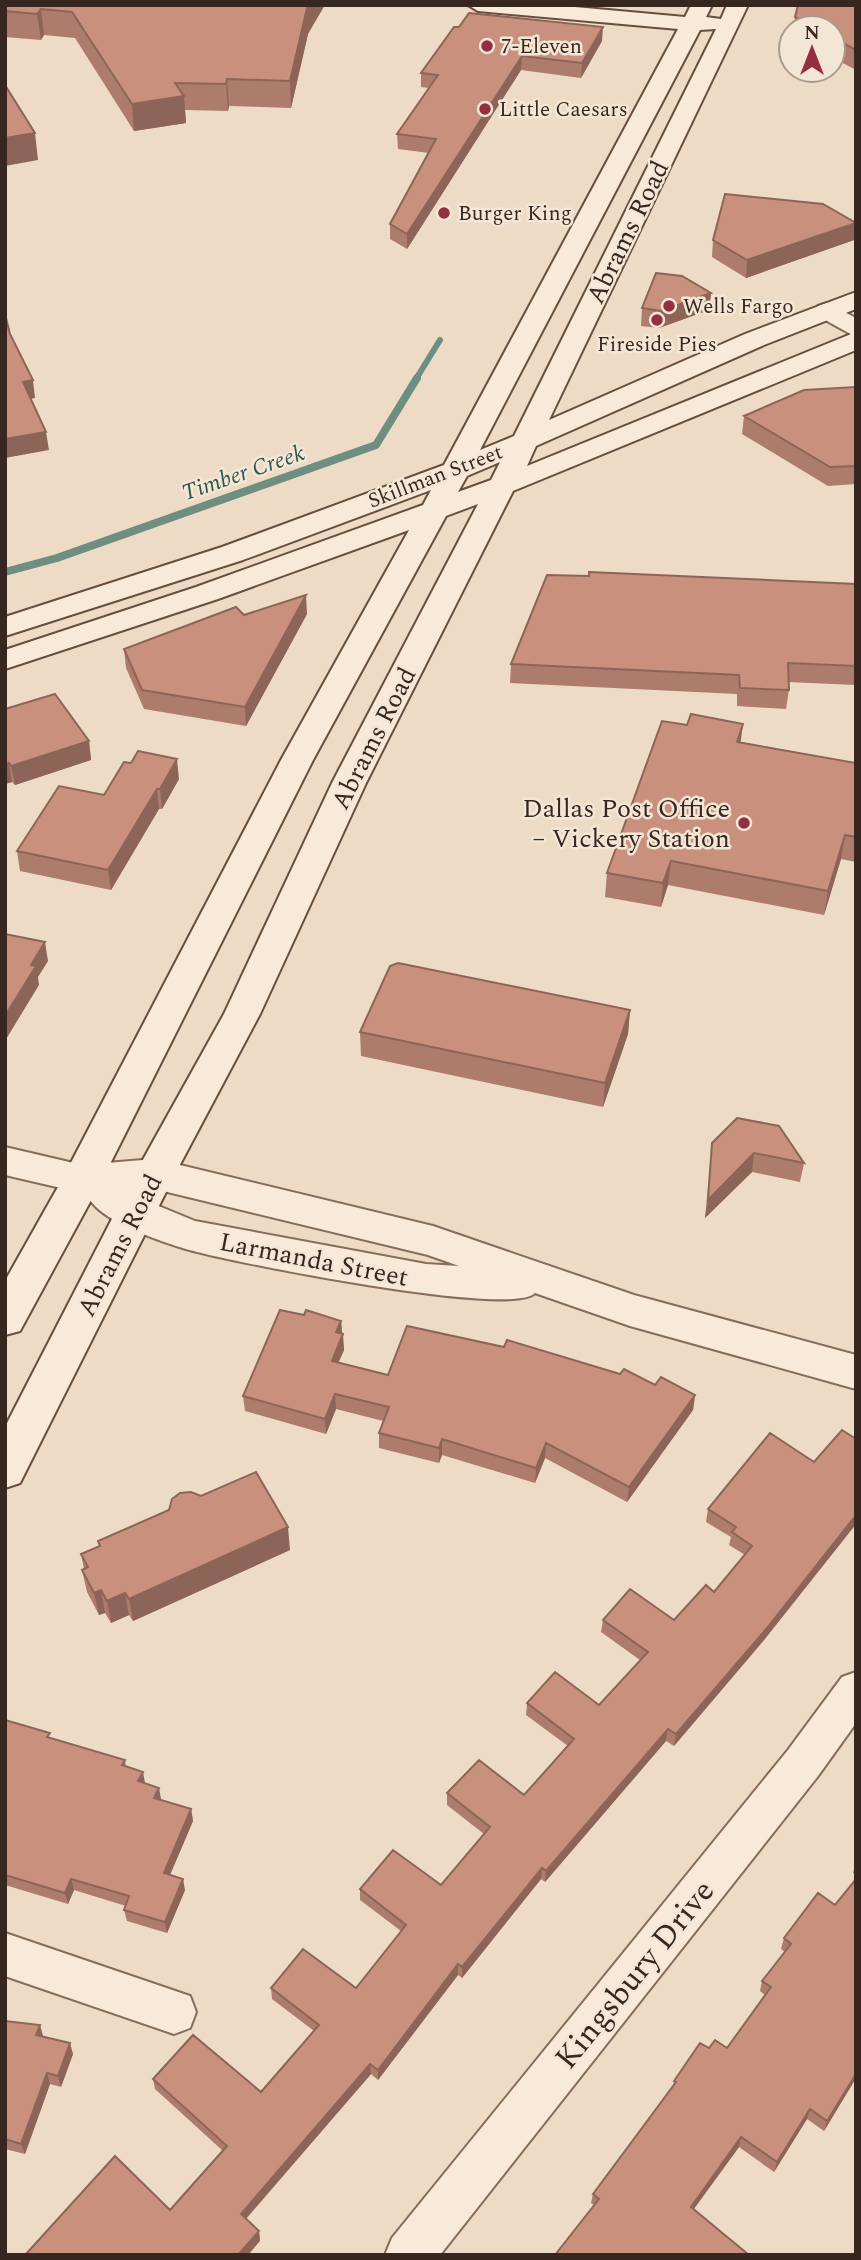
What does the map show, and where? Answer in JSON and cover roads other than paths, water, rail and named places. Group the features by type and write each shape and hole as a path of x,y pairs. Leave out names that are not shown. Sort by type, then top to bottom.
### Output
{"main road":[{"path":"478,5 734,14"},
{"path":"618,5 697,14"},
{"name":"Abrams Road","path":"5,1319 82,1180 290,772 434,511 697,14"},
{"name":"Abrams Road","path":"5,1470 155,1174 242,1014 349,783 525,441 734,14"},
{"path":"603,188 646,193"},
{"name":"Skillman Street","path":"5,627 212,559 455,471 662,383 741,344 856,300"},
{"path":"827,310 856,329"},
{"name":"Skillman Street","path":"5,660 196,597 499,487 856,340"},
{"path":"558,374 569,387 586,391 610,391 662,383"},
{"path":"290,772 349,783"},
{"name":"Larmanda Street","path":"5,1161 82,1180 135,1213 190,1235 426,1280 559,1287"},
{"name":"Larmanda Street","path":"82,1180 155,1174 433,1241 559,1287 856,1373"}],"street":[{"name":"Kingsbury Drive","path":"409,2255 803,1763 856,1690"},
{"path":"5,1954 174,2012"}],"waterway":[{"name":"Timber Creek","path":"416,379 440,340"},
{"name":"Timber Creek","path":"5,572 57,558 376,445 417,378"}],"place":[{"name":"7-Eleven","path":"487,46"},
{"name":"Little Caesars","path":"485,109"},
{"name":"Burger King","path":"444,213"},
{"name":"Wells Fargo","path":"669,306"},
{"name":"Fireside Pies","path":"657,320"},
{"name":"Dallas Post Office – Vickery Station","path":"744,823"}]}
